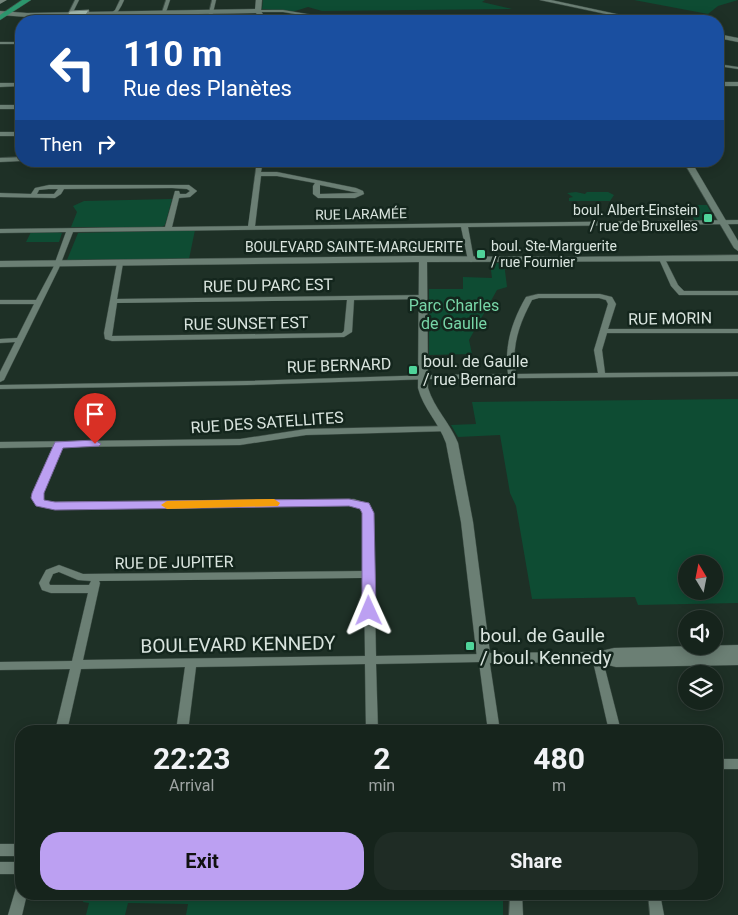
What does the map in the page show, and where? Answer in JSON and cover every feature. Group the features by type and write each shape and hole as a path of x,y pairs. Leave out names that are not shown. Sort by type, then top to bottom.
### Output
{"highway":[{"path":"1,15 20,0"},
{"path":"1,15 27,0"}],"street":[{"path":"70,13 77,0"},
{"path":"110,15 122,0"},
{"path":"164,12 168,0"},
{"path":"210,15 214,0"},
{"path":"259,0 258,11 260,15"},
{"path":"543,0 617,15"},
{"path":"1,15 258,11 286,12 301,15"},
{"path":"388,11 389,15"},
{"path":"724,37 738,40"},
{"path":"0,43 15,43"},
{"path":"724,66 738,68"},
{"path":"724,84 738,84"},
{"path":"0,85 15,85"},
{"path":"0,107 15,107"},
{"path":"0,134 15,134"},
{"path":"0,160 15,160"},
{"path":"252,228 259,167"},
{"path":"691,167 738,248"},
{"path":"258,177 301,179 359,191 361,194 355,196 318,196 316,194 318,183"},
{"path":"0,195 57,195 62,187 186,187 194,190 188,196 176,196"},
{"path":"168,228 177,187"},
{"name":"RUE LARAMÉE","path":"0,231 738,222"},
{"path":"464,225 470,260"},
{"path":"0,380 57,264 70,230"},
{"name":"BOULEVARD SAINTE-MARGUERITE","path":"0,264 423,259 738,258"},
{"path":"423,259 423,378 425,395 446,429 453,448 467,522 493,725"},
{"path":"662,259 675,286 682,293 738,294"},
{"path":"114,301 120,263"},
{"path":"512,377 511,342 516,326 530,298 596,296 606,297 610,300 612,306 603,331 598,354 602,376"},
{"name":"RUE DU PARC EST","path":"114,301 423,297"},
{"name":"RUE SUNSET EST","path":"114,301 108,333 110,338 344,336 348,332 351,298"},
{"path":"0,302 39,302"},
{"name":"RUE MORIN","path":"603,331 738,331"},
{"path":"0,341 19,340"},
{"name":"RUE BERNARD","path":"0,387 423,378 738,374"},
{"name":"RUE DES SATELLITES","path":"0,445 240,442 300,433 446,429"},
{"path":"59,444 37,496 40,503 46,506 349,502 363,504 368,513 372,725"},
{"name":"RUE DE JUPITER","path":"76,666 94,583 369,574"},
{"name":"BOULEVARD KENNEDY","path":"0,666 597,657 614,653 738,650"},
{"path":"597,657 614,725"},
{"name":"BOULEVARD KENNEDY","path":"597,657 616,662 738,660"},
{"path":"183,725 191,663"},
{"path":"61,725 76,666"},
{"path":"723,764 738,764"},
{"path":"0,850 15,850"},
{"path":"0,868 15,868"},
{"path":"15,915 19,900"},
{"path":"516,900 516,915"},
{"path":"655,900 657,915"}],"green space":[{"path":"263,0 485,0 482,2 512,9 322,11 308,7 292,12 262,9"},
{"path":"634,0 738,0 718,6 708,14"},
{"path":"587,192 608,192 614,195 610,201 569,201 569,198 573,197 567,193 585,194"},
{"path":"172,199 165,225 162,227 71,227 77,212 73,206 84,201"},
{"path":"686,205 707,205 714,218 695,221"},
{"path":"195,230 189,259 67,260 78,233"},
{"path":"31,232 62,233 59,242 26,242"},
{"name":"Parc Charles de Gaulle","path":"490,263 504,263 507,287 497,290 469,340 472,354 429,355 429,289 463,289 463,277 492,278"},
{"path":"738,399 738,603 638,605 635,597 532,599 516,506 510,493 500,435 458,437 451,425 476,424 472,402"},
{"path":"84,900 503,900 503,915 186,915 188,904 128,903 125,915 86,915 89,903 83,902"}],"building":[{"path":"89,10 86,15 67,15 70,11"}],"slow traffic":[{"path":"167,505 274,503"}],"place":[{"name":"boul. Albert-Einstein / rue de Bruxelles","path":"708,218"},
{"name":"boul. Ste-Marguerite / rue Fournier","path":"481,254"},
{"name":"boul. de Gaulle / rue Bernard","path":"413,370"},
{"name":"boul. de Gaulle / boul. Kennedy","path":"470,646"}],"route":[{"path":"95,444 59,444 37,496 40,503 46,506 349,502 363,504 368,510 369,611"}]}
